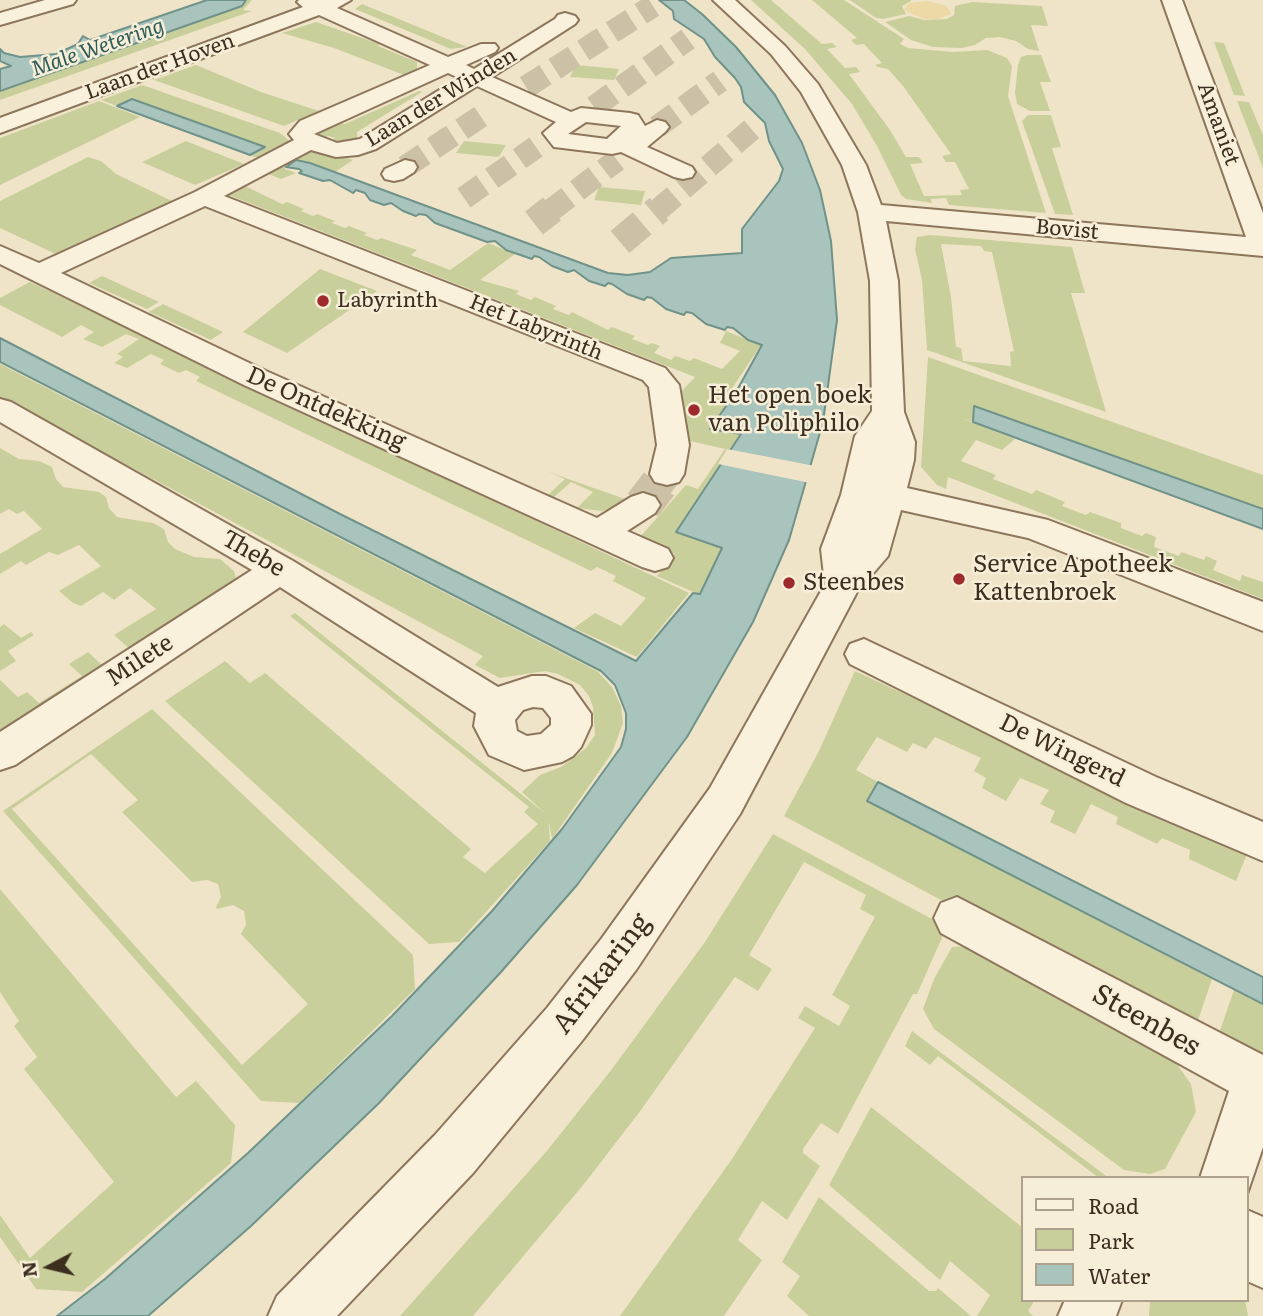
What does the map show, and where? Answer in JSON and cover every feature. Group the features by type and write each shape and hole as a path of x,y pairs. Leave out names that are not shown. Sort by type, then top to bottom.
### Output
{"street":[{"path":"0,19 66,0"},
{"name":"Laan der Hoven","path":"0,104 290,0"},
{"name":"Laan der Hoven","path":"0,126 310,4 341,0"},
{"name":"Afrikaring","path":"297,1316 454,1154 564,1025 619,954 725,801 843,584 870,556 874,493 898,460 899,442 888,412 884,281 871,212 854,165 817,99 778,50 723,0"},
{"name":"Amaniet","path":"1172,0 1263,247"},
{"path":"310,4 476,79 520,91 575,119 630,120 634,124 634,143"},
{"name":"Laan der Winden","path":"308,142 336,149 358,148 476,79 568,20 560,18 447,66"},
{"path":"38,273 204,197 308,142 301,134 308,126 447,66"},
{"path":"489,111 520,91"},
{"path":"575,119 562,142 612,147 634,143 683,172"},
{"path":"536,147 575,119"},
{"name":"Het Labyrinth","path":"204,197 654,374 664,385 672,433 673,453 667,474"},
{"name":"Bovist","path":"871,212 1263,247"},
{"name":"De Ontdekking","path":"0,254 256,378 655,558"},
{"name":"Thebe","path":"0,409 280,569 500,708"},
{"path":"874,493 1036,528 1263,617"},
{"path":"600,532 642,505"},
{"name":"Milete","path":"0,753 280,569"},
{"name":"De Wingerd","path":"864,654 1141,790 1263,842"},
{"name":"Steenbes","path":"957,918 1185,1043 1261,1081"},
{"path":"1228,1176 1261,1081"},
{"path":"1249,1241 1263,1260"}],"green space":[{"path":"247,0 252,0 243,10 252,11 0,100 0,91 242,6"},
{"path":"751,0 771,0 822,44 832,43 837,47 827,49 845,68 856,67 860,72 849,74 906,157 919,157 923,163 910,164 924,196 962,195 960,190 969,189 955,162 946,162 942,156 951,154 903,86 888,69 875,65 882,63 864,44 856,45 851,40 857,38 812,0 844,0 904,39 900,44 908,48 953,52 987,50 1007,58 1012,66 1008,96 1046,213 949,205 946,198 931,199 932,203 906,199 901,195 852,104 805,49"},
{"path":"850,0 911,1 902,6 906,14 883,19 876,18"},
{"path":"972,2 1042,6 1048,26 1031,25 1039,51 1000,37 986,38 975,45 962,48 933,47 911,40 885,22 909,16 924,20 947,19 954,15 955,6"},
{"path":"362,4 467,47 451,49 355,9"},
{"path":"316,22 380,44 378,46 417,62 417,70 404,75 334,48 282,33"},
{"path":"1214,42 1224,43 1245,96 1234,95"},
{"path":"1041,55 1051,82 1040,82 1050,111 1030,111 1017,104 1015,92 1018,65 1021,57"},
{"path":"196,65 261,92 319,111 284,126 154,80"},
{"path":"576,65 619,69 614,80 570,77"},
{"path":"142,85 280,133 291,142 263,160 250,155 264,148 132,99 117,106 101,100"},
{"path":"422,92 357,132 358,143 339,145 329,142 335,138 328,136 322,140 315,135 329,121 345,124"},
{"path":"99,101 140,117 0,185 0,138"},
{"path":"1237,101 1249,102 1263,135 1263,168"},
{"path":"1028,115 1051,115 1061,147 1052,148 1073,215 1055,214 1022,121"},
{"path":"186,141 244,164 195,185 142,162"},
{"path":"464,141 506,145 499,157 456,153"},
{"path":"325,151 353,160 335,172 310,164 286,167 285,169 296,173 281,179 266,173 245,186 282,204 287,202 304,209 301,211 313,216 317,214 345,228 349,226 367,233 364,235 377,240 381,238 417,250 411,255 450,270 488,243 515,254 480,280 519,291 516,294 531,300 535,297 556,306 553,309 569,315 572,312 608,330 612,327 635,336 632,339 648,345 652,343 660,346 654,353 671,360 675,356 690,361 694,358 722,369 740,351 720,343 726,331 761,345 731,390 736,392 710,429 741,433 677,532 722,547 700,595 657,576 675,554 640,537 686,485 698,489 725,449 690,441 684,431 680,393 695,377 221,192 306,152"},
{"path":"88,157 101,161 116,174 174,202 60,256 0,228 0,201"},
{"path":"599,187 645,191 641,205 594,200"},
{"path":"930,235 1072,247 1085,293 1071,293 1106,412 927,350 922,280 915,249 917,237","holes":["941,244 981,246 984,251 992,252 1014,351 1010,352 1011,366 963,361 961,348 956,347 951,297"]},
{"name":"Labyrinth","path":"320,269 377,291 287,353 243,332"},
{"path":"102,276 159,302 147,309 89,283"},
{"path":"30,282 689,593 637,657 574,628 595,613 621,626 646,598 613,581 616,576 597,567 591,571 196,381 200,377 186,370 179,373 160,364 164,360 151,354 127,368 114,363 123,357 117,354 139,339 126,334 102,347 83,339 94,332 81,325 62,337 0,305 0,298"},
{"path":"163,304 223,332 211,340 149,312"},
{"path":"928,357 1263,475 1263,509 975,406 973,422 961,418 1015,439 1002,450 976,440 961,461 996,475 993,479 1032,494 1036,490 1065,502 1062,506 1121,523 1121,528 1142,536 1146,533 1156,537 1154,547 1179,556 1181,552 1204,560 1206,556 1217,561 1213,570 1240,581 1242,575 1263,582 1263,599 948,477 946,489 937,485 921,467"},
{"path":"0,364 597,671 612,687 621,706 623,723 612,753 552,839 549,821 550,841 459,942 429,944 165,701 225,661 250,683 265,673 471,849 463,857 485,873 538,824 524,812 529,807 290,616 295,613 546,814 522,792 540,775 561,767 586,748 595,735 593,707 589,696 580,685 558,674 545,671 500,678 475,665 483,656 0,397"},
{"path":"0,448 19,459 39,461 52,467 56,479 63,487 99,492 106,497 109,508 117,517 153,523 164,529 168,542 175,549 194,557 220,559 234,571 237,583 132,651 114,635 156,609 130,588 114,600 103,592 81,606 73,603 59,591 101,566 79,545 58,555 49,552 26,565 21,561 0,574 0,554 42,529 24,511 17,514 9,509 0,514"},
{"path":"547,471 631,501 602,511 577,508 593,492 571,482 553,498 548,495 565,479"},
{"path":"4,624 21,638 31,632 34,635 8,651 16,661 0,671 0,627"},
{"path":"88,652 105,668 0,736 0,680 18,697 27,692 39,703 82,676 69,664"},
{"path":"855,671 1247,854 1236,881 1189,859 1190,850 1162,838 1157,844 1116,824 1118,817 1091,804 1075,834 1050,822 1055,811 1040,804 1049,790 1020,778 1006,801 982,788 986,778 974,771 981,758 935,737 926,749 913,743 907,752 877,737 856,770 878,782 867,801 1212,979 1193,1035 784,816 819,751"},
{"path":"152,709 413,955 415,989 299,1103 261,1101 3,811","holes":["91,754 138,800 122,812 192,882 207,880 218,884 221,897 217,909 233,905 244,911 246,925 241,934 308,1004 242,1065 12,809"]},
{"path":"773,834 945,926 945,931 917,994 913,994 838,1134 821,1123 803,1149 803,1153 820,1166 787,1220 762,1201 738,1240 762,1260 724,1316 620,1316 732,1159 815,1028 798,1018 805,1006 839,1026 850,1006 832,995 875,917 860,909 866,895 804,862 749,955 772,969 758,991 735,977 641,1110 584,1184 473,1316 400,1316 546,1152 612,1069 705,942"},
{"path":"0,889 176,1097 196,1081 235,1125 231,1163 82,1292 36,1289 0,1237 0,1215 30,1258 114,1182 24,1069 37,1057 14,1026 19,1021 0,992"},
{"path":"968,946 1168,1052 1191,1084 1196,1112 1165,1169 1150,1174 1124,1170 934,1029 923,1009 934,979 952,947"},
{"path":"1234,990 1263,1005 1263,1074 1214,1048"},
{"path":"912,1031 1106,1176 1096,1176 938,1056 930,1065 905,1046"},
{"path":"871,1107 1021,1226 1021,1302 1034,1302 1028,1311 1033,1316 977,1316 990,1295 950,1261 940,1280 829,1185"},
{"path":"819,1197 929,1291 936,1291 938,1288 971,1316 809,1316 787,1296 800,1276 782,1262"},
{"path":"1150,1302 1245,1302 1248,1316 1149,1316"}],"sand":[{"path":"928,1 947,6 951,14 938,19 924,19 904,10 909,3"}],"water":[{"name":"Male Wetering","path":"207,0 246,0 242,6 0,91 0,69 11,66 0,61 0,49 4,53 20,57 56,54 78,44 83,36 90,40"},
{"path":"659,0 684,0 702,14 736,47 775,95 802,143 820,190 831,241 837,320 823,422 789,540 753,622 687,737 577,885 501,972 379,1103 251,1226 148,1316 57,1316 105,1279 248,1153 392,1016 492,911 562,829 621,747 626,729 626,713 615,685 601,671 0,362 0,338 340,514 636,661 693,593 700,594 722,548 676,532 741,434 710,429 736,392 762,345 748,340 733,328 727,327 725,330 706,324 692,313 686,312 684,315 666,309 652,298 647,297 644,300 627,294 612,284 605,286 589,281 574,270 568,272 539,257 534,256 532,259 506,250 495,241 487,242 435,223 426,215 416,216 391,203 384,205 370,200 365,193 356,190 353,193 330,180 323,181 299,173 302,171 299,169 286,167 296,160 310,163 608,273 628,275 650,272 671,258 742,253 742,229 779,181 783,169 769,141 765,123 744,102 741,87 735,78 715,57 704,39 674,19 673,11"},
{"path":"132,99 265,147 250,155 117,106"},
{"path":"974,406 1263,509 1263,529 973,422"},
{"path":"878,782 1263,977 1263,1004 867,801"}],"pier":[{"path":"727,449 815,466 810,483 718,464"}],"tunnel":[{"path":"526,87 653,6"},
{"path":"594,107 688,39"},
{"path":"657,127 720,81"},
{"path":"405,167 489,111"},
{"path":"657,211 752,129"},
{"path":"464,198 536,147"},
{"path":"550,211 617,160"},
{"path":"534,223 552,209"},
{"path":"620,242 659,209"},
{"path":"658,486 667,474"},
{"path":"643,505 659,484"}],"place":[{"name":"Labyrinth","path":"323,301"},
{"name":"Het open boek van Poliphilo","path":"694,410"},
{"name":"Service Apotheek Kattenbroek","path":"959,579"},
{"name":"Steenbes","path":"789,583"}]}
